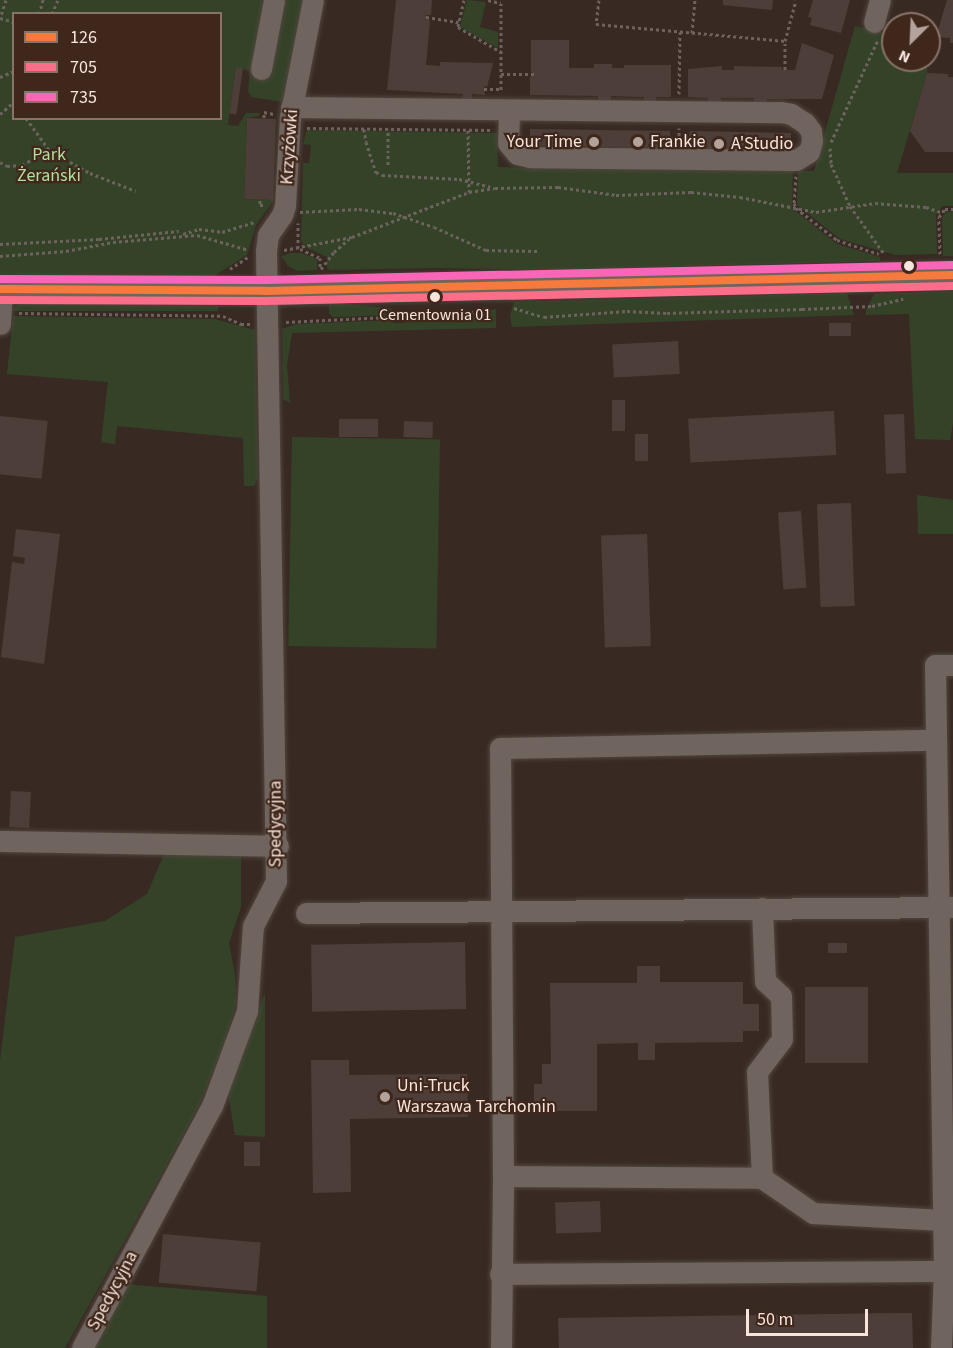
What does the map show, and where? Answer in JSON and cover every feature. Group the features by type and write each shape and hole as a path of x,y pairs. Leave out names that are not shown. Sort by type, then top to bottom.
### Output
{"main road":[{"path":"4,304 265,291 947,266"}],"street":[{"path":"261,69 274,0"},
{"name":"Krzyżówki","path":"265,291 266,241 282,215 287,195 291,107 313,0"},
{"path":"874,22 880,0"},
{"path":"291,107 506,112 679,104 791,114 805,123 810,130 812,141 809,152 796,160 530,157 511,149 508,143 506,112"},
{"name":"Spedycyjna","path":"82,1348 212,1106 247,1011 253,926 276,880 278,846 265,291"},
{"path":"941,1348 948,1271 943,1220 946,994 945,907 936,740 935,665 953,665"},
{"path":"501,1348 500,1274 503,1176 500,748 936,740"},
{"path":"0,841 278,846"},
{"path":"306,913 945,907"},
{"path":"762,909 765,981 781,996 782,1039 757,1072 762,1178"},
{"path":"503,1176 762,1178 813,1213 943,1220"},
{"path":"500,1274 948,1271"}],"path":[{"path":"6,0 0,18 12,21"},
{"path":"464,0 458,27 501,52"},
{"path":"302,128 468,130 506,112 501,89 500,1 488,0"},
{"path":"599,0 596,24 785,41"},
{"path":"692,33 695,0"},
{"path":"785,70 785,41 796,0"},
{"path":"426,17 459,22"},
{"path":"796,170 794,203 796,208 837,240 885,257 850,206 831,164 830,146 882,33 881,27 874,22"},
{"path":"678,159 680,32"},
{"path":"501,74 534,74"},
{"path":"484,89 501,89"},
{"path":"0,114 12,104"},
{"path":"27,120 49,150 90,173 136,191"},
{"path":"364,129 376,172 382,175 459,179 495,188"},
{"path":"388,129 388,165"},
{"path":"468,130 469,192"},
{"path":"0,162 7,166 21,165 49,150"},
{"path":"280,251 352,237 469,192 495,188 558,187 616,195 691,192 816,212 874,203 926,207 942,213"},
{"path":"260,200 260,205 270,205"},
{"path":"298,212 358,209 407,216 486,250 540,251"},
{"path":"947,266 939,217 945,209 953,209"},
{"path":"178,236 199,229 222,231 263,220"},
{"path":"0,244 99,239 179,231"},
{"path":"0,256 66,251 113,242 197,235 252,251 222,275"},
{"path":"298,248 320,258 320,270 334,252 352,237"},
{"path":"511,307 544,316 627,311 686,313 862,306 910,298"},
{"path":"4,304 223,316 241,324 252,324"}],"green space":[{"name":"Park Żerański","path":"0,0 305,0 283,102 251,97 248,91 250,71 236,67 228,125 238,126 246,113 260,113 259,116 247,118 244,199 274,200 256,225 247,255 217,274 217,280 0,274"},
{"path":"467,0 486,2 480,27 498,32 498,48 460,27"},
{"path":"855,26 881,32 881,72 927,72 897,173 953,173 953,206 942,206 936,215 937,254 895,255 840,239 797,205 798,171 814,171"},
{"path":"307,130 497,133 498,167 793,171 792,208 837,244 880,257 880,261 545,270 436,268 330,270 327,268 327,257 305,247 301,241 303,163 309,163 311,145 303,144"},
{"path":"953,211 953,256 943,256 942,218 946,212"},
{"path":"301,253 317,259 317,270 298,271 288,266 281,256"},
{"path":"953,291 953,423 950,440 915,439 909,314 866,315 866,310 874,294"},
{"path":"847,293 854,315 512,327 510,315 514,302"},
{"path":"20,303 218,306 218,311 10,311"},
{"path":"329,303 391,308 393,315 333,317 329,313"},
{"path":"496,309 496,328 292,333 287,365 290,403 283,399 282,329 296,324 394,320 394,323 404,323 404,320 443,322"},
{"path":"13,316 215,319 255,330 258,478 254,486 244,486 243,438 117,426 115,444 101,442 108,382 7,374"},
{"path":"292,437 440,440 436,649 288,646"},
{"path":"917,495 953,500 953,534 918,534"},
{"path":"241,850 241,907 229,943 235,975 236,1005 225,1041 198,1108 65,1348 0,1348 0,1061 15,937 105,921 147,894 165,852"},
{"path":"265,993 265,1137 235,1135 227,1088"},
{"path":"123,1284 267,1296 267,1348 90,1348"}],"building":[{"path":"396,0 432,0 431,15 426,15 426,20 430,20 426,65 440,66 440,62 493,63 487,87 484,86 485,95 472,94 472,101 463,101 463,94 387,90"},
{"path":"723,0 773,0 772,10 723,5"},
{"path":"813,0 850,0 841,33 810,25 812,18 808,17"},
{"path":"947,0 953,0 953,43 950,43 950,38 941,37 941,20"},
{"path":"531,40 569,40 569,68 594,68 594,64 612,64 612,68 624,68 624,65 671,65 671,97 656,97 656,103 644,103 644,97 611,96 611,102 598,102 598,96 530,95 530,77 534,74 531,72"},
{"path":"802,43 834,55 822,99 767,99 766,105 754,105 754,98 721,98 721,104 708,104 708,98 688,97 688,69 722,66 722,70 734,70 734,66 782,67 782,70 795,70"},
{"path":"236,67 243,68 236,115 229,114"},
{"path":"927,73 948,74 948,77 953,77 953,152 925,152 910,131"},
{"path":"247,118 276,119 273,200 244,199"},
{"path":"530,129 670,131 670,148 652,148 652,144 648,144 648,147 530,145"},
{"path":"690,131 791,133 791,150 773,150 773,146 769,146 769,149 687,148"},
{"path":"829,323 851,323 851,336 829,336"},
{"path":"678,341 680,374 614,377 612,344"},
{"path":"612,400 625,400 625,431 612,431"},
{"path":"834,411 836,455 691,463 688,419"},
{"path":"904,414 906,473 886,474 884,415"},
{"path":"0,416 48,421 42,479 0,474"},
{"path":"339,419 378,419 378,437 339,437"},
{"path":"404,421 433,422 432,438 403,437"},
{"path":"635,434 648,434 648,461 635,461"},
{"path":"851,503 855,606 821,607 817,504"},
{"path":"801,511 806,588 783,589 778,513"},
{"path":"16,529 60,534 44,664 1,657 12,562 24,564 25,558 13,556"},
{"path":"647,534 651,646 605,648 601,536"},
{"path":"11,791 31,792 29,828 9,827"},
{"path":"465,942 466,1009 312,1012 311,945"},
{"path":"828,943 847,943 847,953 828,953"},
{"path":"637,966 660,966 660,982 743,982 743,1004 759,1004 759,1031 743,1031 743,1042 655,1043 655,1060 638,1060 638,1043 597,1044 597,1111 551,1111 551,1101 534,1101 534,1084 542,1084 542,1064 551,1064 550,983 637,983"},
{"path":"805,987 868,987 868,1063 805,1063"},
{"path":"311,1060 349,1060 349,1075 467,1074 468,1117 350,1119 351,1192 313,1193"},
{"path":"244,1142 260,1142 260,1166 244,1166"},
{"path":"600,1201 601,1232 556,1234 555,1203"},
{"path":"163,1234 261,1243 256,1291 159,1283"},
{"path":"912,1313 913,1348 559,1348 558,1318"}],"transit line":[{"name":"735","path":"0,279 265,280 953,265"},
{"name":"126","path":"0,289 265,291 953,275"},
{"name":"705","path":"0,300 265,301 953,286"}],"place":[{"name":"Your Time","path":"594,142"},
{"name":"Frankie","path":"638,142"},
{"name":"A'Studio","path":"719,144"},
{"name":"Cementownia 01","path":"435,297"},
{"name":"Uni-Truck Warszawa Tarchomin","path":"385,1097"}]}
